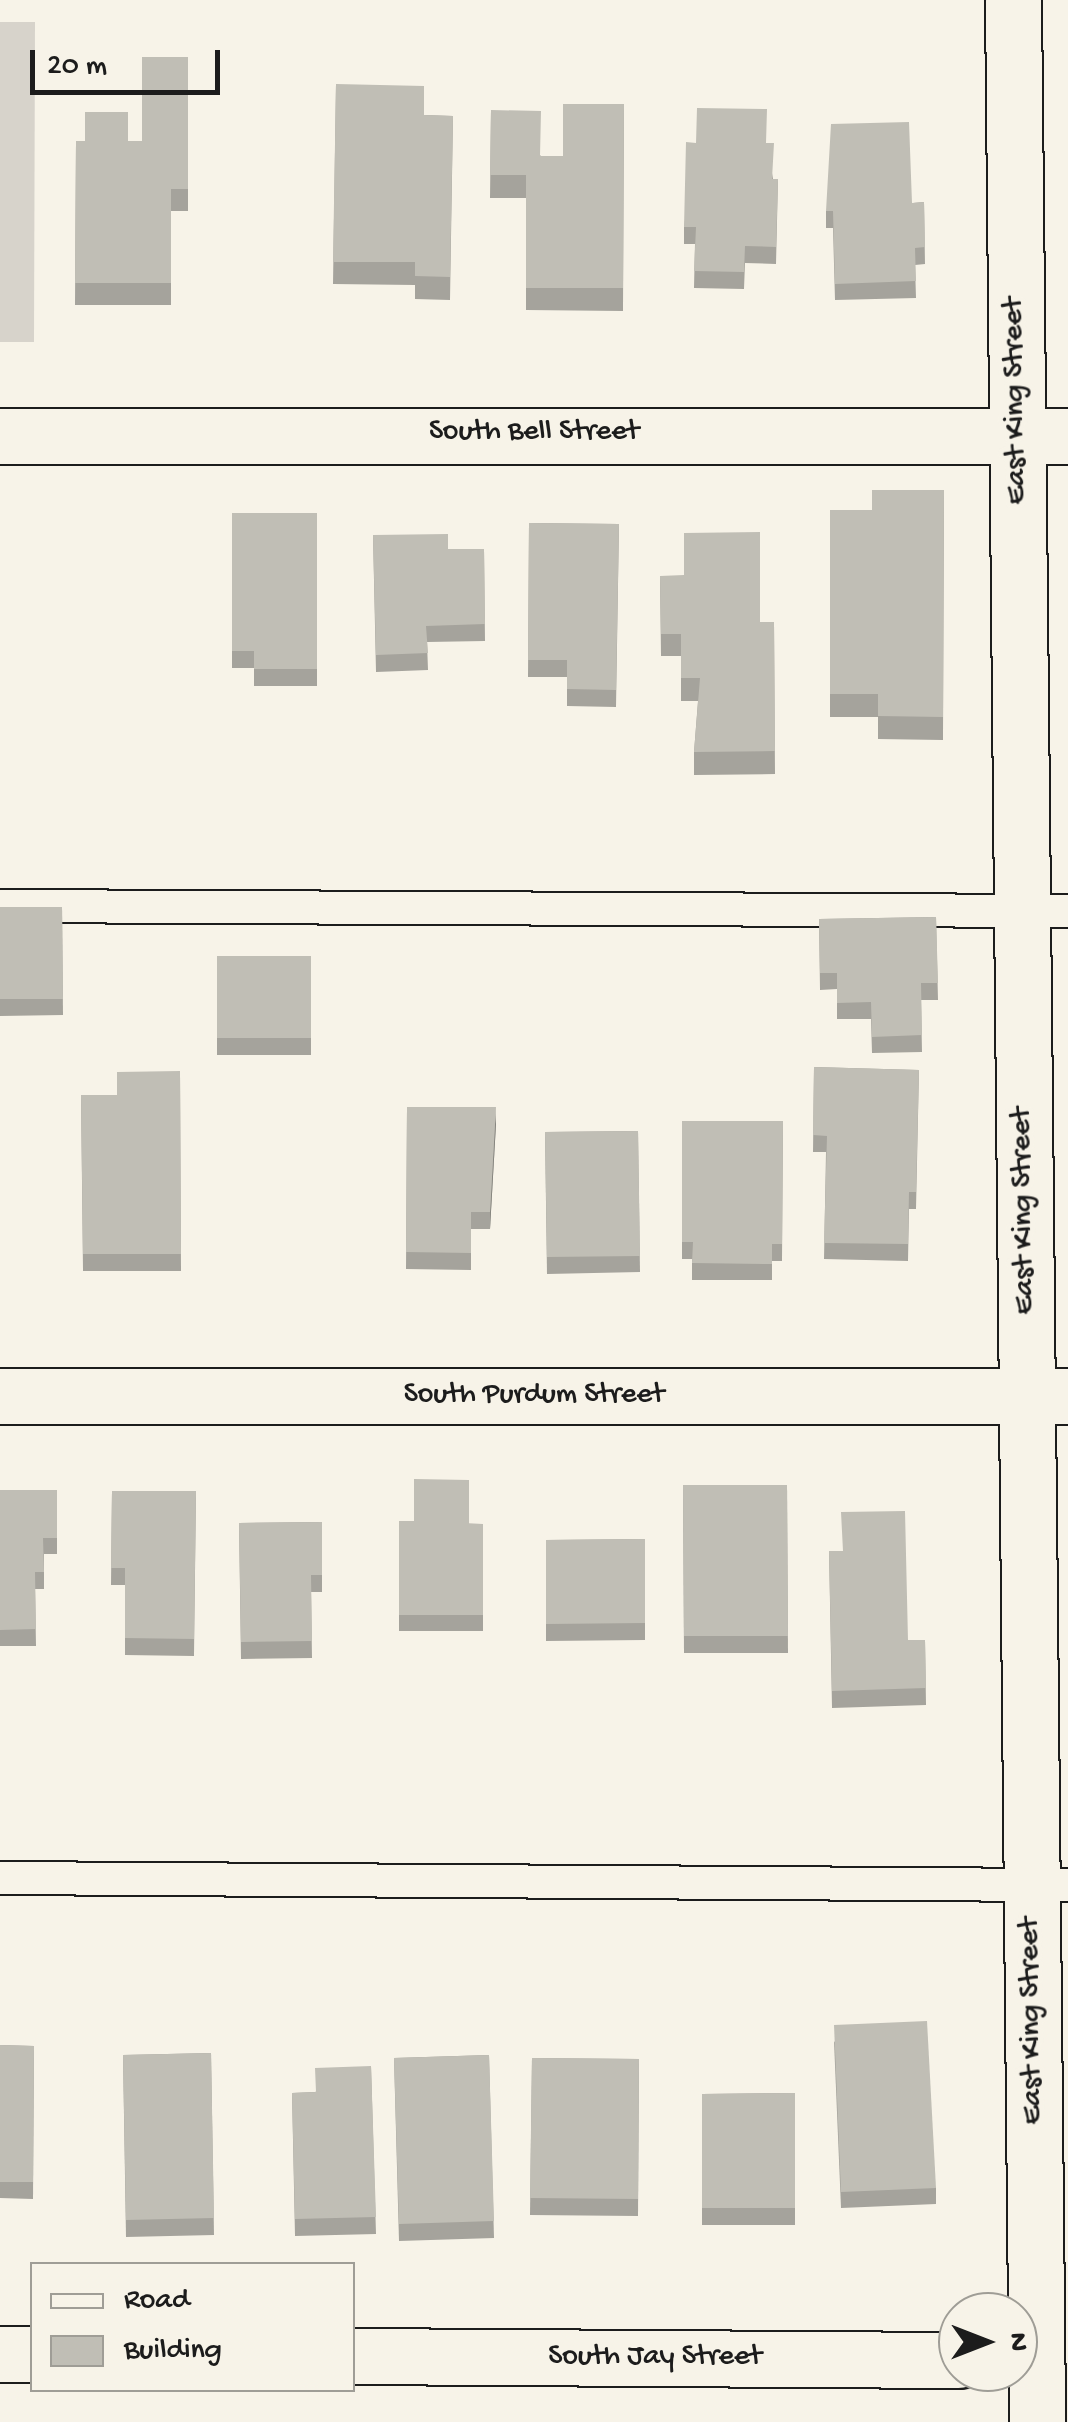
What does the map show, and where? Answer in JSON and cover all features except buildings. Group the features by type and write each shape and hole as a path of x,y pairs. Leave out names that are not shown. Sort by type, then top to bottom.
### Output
{"street":[{"name":"East King Street","path":"1013,0 1043,436 1050,1885 1037,2422"},
{"name":"South Bell Street","path":"0,436 1043,436"},
{"name":"South Purdum Street","path":"0,1396 1048,1396"},
{"path":"0,2354 30,2354"},
{"name":"South Jay Street","path":"355,2356 938,2360"}],"lane":[{"path":"0,906 1045,911"},
{"path":"0,1878 1050,1885"}],"shaded area":[{"path":"0,22 35,22 34,342 0,342"}]}
